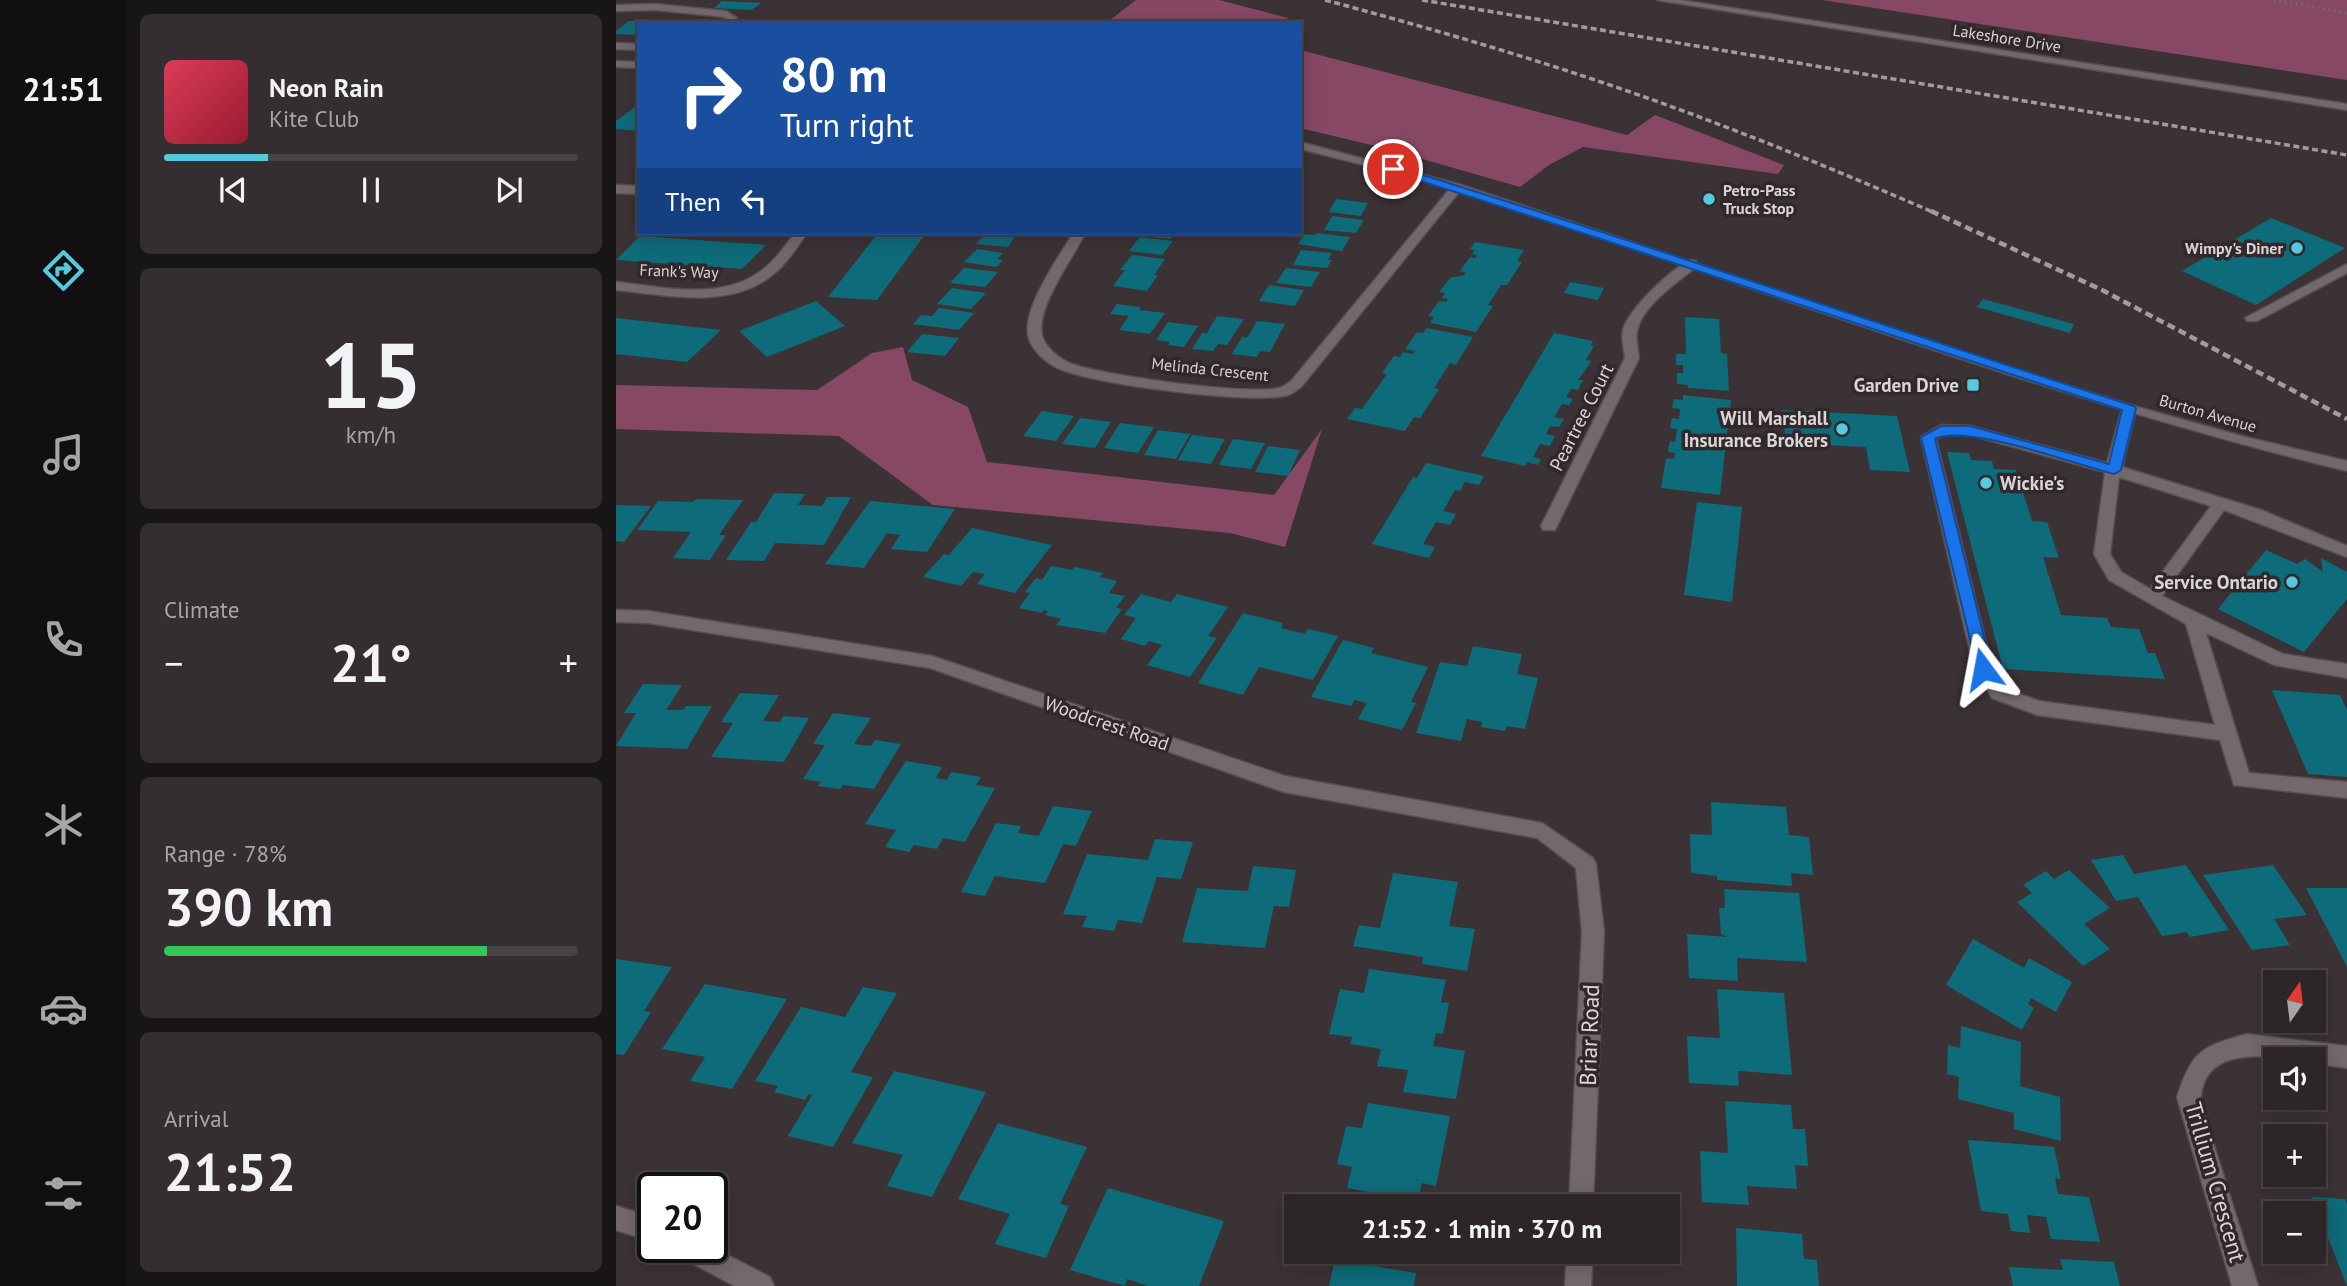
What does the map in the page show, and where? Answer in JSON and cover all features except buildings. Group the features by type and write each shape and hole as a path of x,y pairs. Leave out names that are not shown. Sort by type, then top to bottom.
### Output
{"street":[{"name":"Lakeshore Drive","path":"1662,0 2347,107"},
{"path":"616,8 655,7 726,14 732,18 728,21"},
{"name":"Lakeshore Drive","path":"1901,25 2347,96"},
{"path":"616,46 637,47"},
{"path":"616,64 637,64"},
{"name":"Burton Avenue","path":"1302,146 1457,187 1896,334 2129,408 2242,441 2347,466"},
{"name":"Melinda Crescent","path":"1078,235 1037,316 1034,332 1039,346 1049,356 1066,367 1093,373 1214,389 1266,394 1284,392 1297,383 1457,187"},
{"path":"616,189 637,190"},
{"name":"Frank's Way","path":"616,286 698,292 741,287 772,270 799,235"},
{"name":"Peartree Court","path":"1549,526 1632,358 1629,331 1633,322 1650,301 1692,264"},
{"path":"2252,318 2347,268"},
{"path":"2129,408 2109,488 2102,554 2115,576 2193,620 2280,660 2347,671"},
{"path":"2227,734 2037,708 1998,693 1983,669 1928,437 1941,430 1970,430 2114,470 2255,514 2347,552"},
{"path":"2152,598 2221,503"},
{"name":"Woodcrest Road","path":"616,616 648,617 932,662 1284,784 1542,831 1586,864"},
{"path":"2193,620 2241,780 2347,790"},
{"name":"Briar Road","path":"1582,1194 1593,932 1586,864"},
{"name":"Trillium Crescent","path":"2245,1286 2195,1123 2189,1097 2196,1074 2213,1054 2247,1044 2347,1058"},
{"path":"616,1218 637,1225"},
{"path":"717,1263 761,1286"},
{"path":"1578,1286 1579,1264"}],"path":[{"path":"2274,0 2347,13"}],"shaded area":[{"path":"1136,0 1219,0 1288,18 1286,21 1109,21"},
{"path":"1822,0 2347,0 2347,80"},
{"path":"1302,51 1627,135 1655,115 1784,165 1778,174 1583,147 1549,165 1520,187 1384,148 1302,128"},
{"path":"903,347 912,380 968,407 987,462 1274,495 1322,429 1285,547 1230,533 933,505 839,436 616,429 616,385 817,390 872,353"}],"railway":[{"path":"1325,0 1491,47 1633,93 1764,142 1935,213"},
{"path":"1422,0 2347,155"},
{"path":"1931,211 2102,290 2347,419"}],"place":[{"name":"Petro-Pass Truck Stop","path":"1709,199"},
{"name":"Wimpy's Diner","path":"2297,248"},
{"name":"Garden Drive","path":"1973,385"},
{"name":"Will Marshall Insurance Brokers","path":"1842,429"},
{"name":"Wickie's","path":"1986,483"},
{"name":"Service Ontario","path":"2292,582"}],"route":[{"path":"1393,169 1597,232 1883,330 2129,408 2114,470 1970,430 1941,430 1928,437 1983,669"}]}
